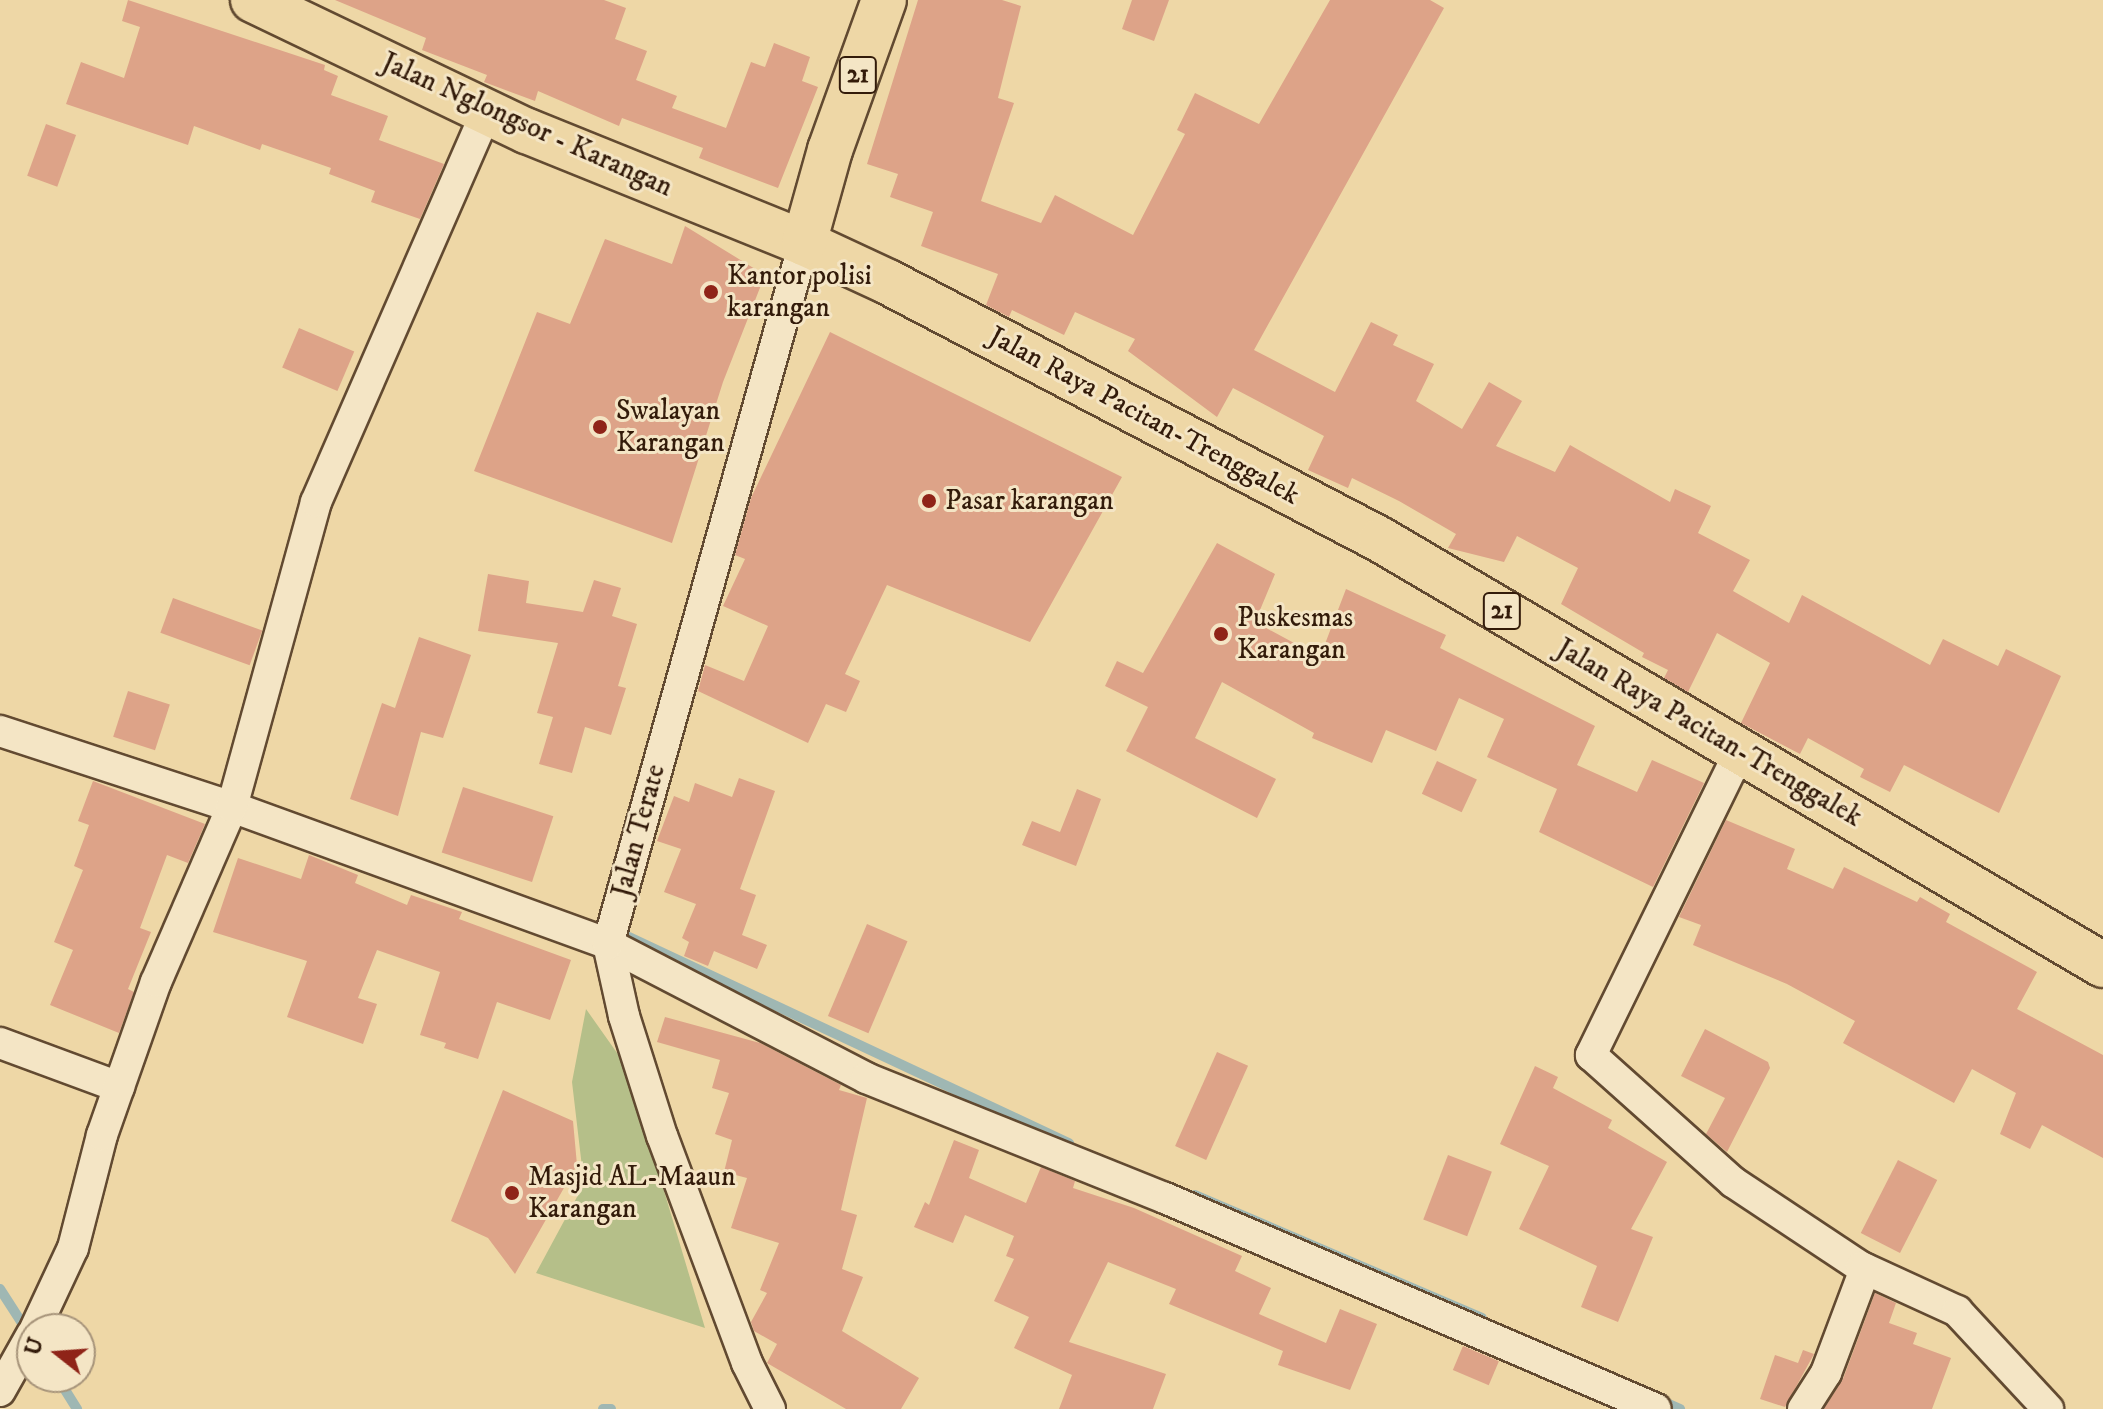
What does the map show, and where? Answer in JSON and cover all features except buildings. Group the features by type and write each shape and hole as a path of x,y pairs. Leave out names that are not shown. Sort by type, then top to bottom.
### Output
{"highway":[{"name":"Jalan Nglongsor - Karangan","path":"253,0 486,112 804,243"},
{"name":"21","path":"804,243 830,150 884,0"},
{"name":"Jalan Raya Pacitan-Trenggalek","path":"804,243 888,282 1381,540 2103,965"}],"street":[{"path":"42,1313 64,1270 119,1087 156,982 232,807 316,502 486,112"},
{"name":"Jalan Terate","path":"770,1409 747,1363 662,1136 624,1016 608,944 804,243"},
{"path":"0,731 232,807 608,944 866,1078 1165,1198 1656,1409"},
{"path":"1740,751 1591,1055 1733,1182 1865,1269 1957,1311 2048,1409"},
{"path":"0,1043 119,1087"},
{"path":"1803,1409 1826,1373 1865,1269"},
{"path":"3,1385 16,1362"}],"green space":[{"path":"586,1009 627,1067 705,1328 536,1273 584,1184 572,1082"}],"waterway":[{"path":"629,937 1069,1143"},
{"path":"1195,1195 1482,1318"},
{"path":"0,1289 16,1314"},
{"path":"67,1393 77,1409"},
{"path":"1660,1400 1680,1409"},
{"path":"603,1409 611,1409"}],"place":[{"name":"Kantor polisi karangan","path":"711,292"},
{"name":"Swalayan Karangan","path":"600,427"},
{"name":"Pasar karangan","path":"929,501"},
{"name":"Puskesmas Karangan","path":"1221,634"},
{"name":"Masjid AL-Maaun Karangan","path":"512,1193"}]}
